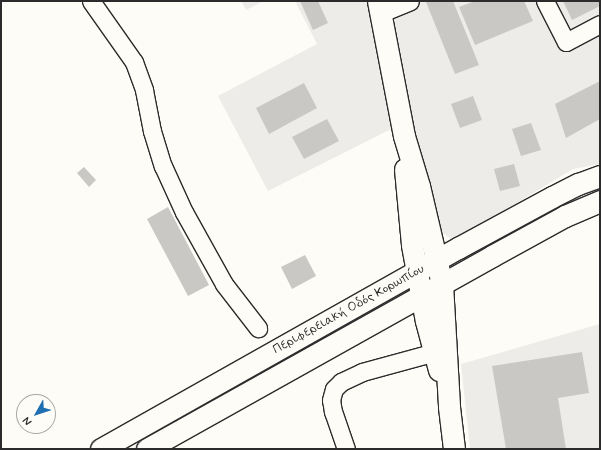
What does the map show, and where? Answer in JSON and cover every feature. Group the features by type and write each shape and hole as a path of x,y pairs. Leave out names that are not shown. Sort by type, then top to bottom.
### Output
{"main road":[{"path":"380,7 404,136 419,186 442,284 449,407 454,449"},
{"path":"404,136 406,193 412,245 421,295 434,352 449,407"},
{"name":"Περιφερειακή Οδός Κορωπίου","path":"101,449 417,271 552,197 578,184 600,176"},
{"name":"Περιφερειακή Οδός Κορωπίου","path":"147,449 421,295 566,216 600,201"}],"street":[{"path":"91,1 134,62 144,90 152,131 163,166 184,212 224,284 258,328"},
{"path":"380,7 410,1"},
{"path":"545,1 566,42 600,24"},
{"path":"346,449 333,412 331,400 334,389 341,382 362,372 434,352"}],"shaded area":[{"path":"241,1 264,1 246,10"},
{"path":"295,1 600,1 600,164 573,169 454,241 435,227 409,120 268,191 218,96 317,44"},
{"path":"600,324 600,449 470,449 461,364"}],"building":[{"path":"300,1 318,1 328,23 313,30"},
{"path":"453,1 479,65 455,74 426,2"},
{"path":"475,1 524,1 533,21 475,45 459,7"},
{"path":"563,1 600,1 600,6 572,20"},
{"path":"600,81 600,119 566,138 555,104"},
{"path":"304,83 317,108 269,134 256,108"},
{"path":"473,96 482,120 460,128 451,104"},
{"path":"327,119 339,141 304,159 292,137"},
{"path":"531,123 541,150 521,156 512,129"},
{"path":"514,164 520,186 500,191 494,169"},
{"path":"84,167 96,180 89,187 77,173"},
{"path":"168,207 209,285 188,296 147,219"},
{"path":"305,255 316,276 292,289 281,267"},
{"path":"582,352 589,393 558,398 566,449 506,449 492,366"}]}
